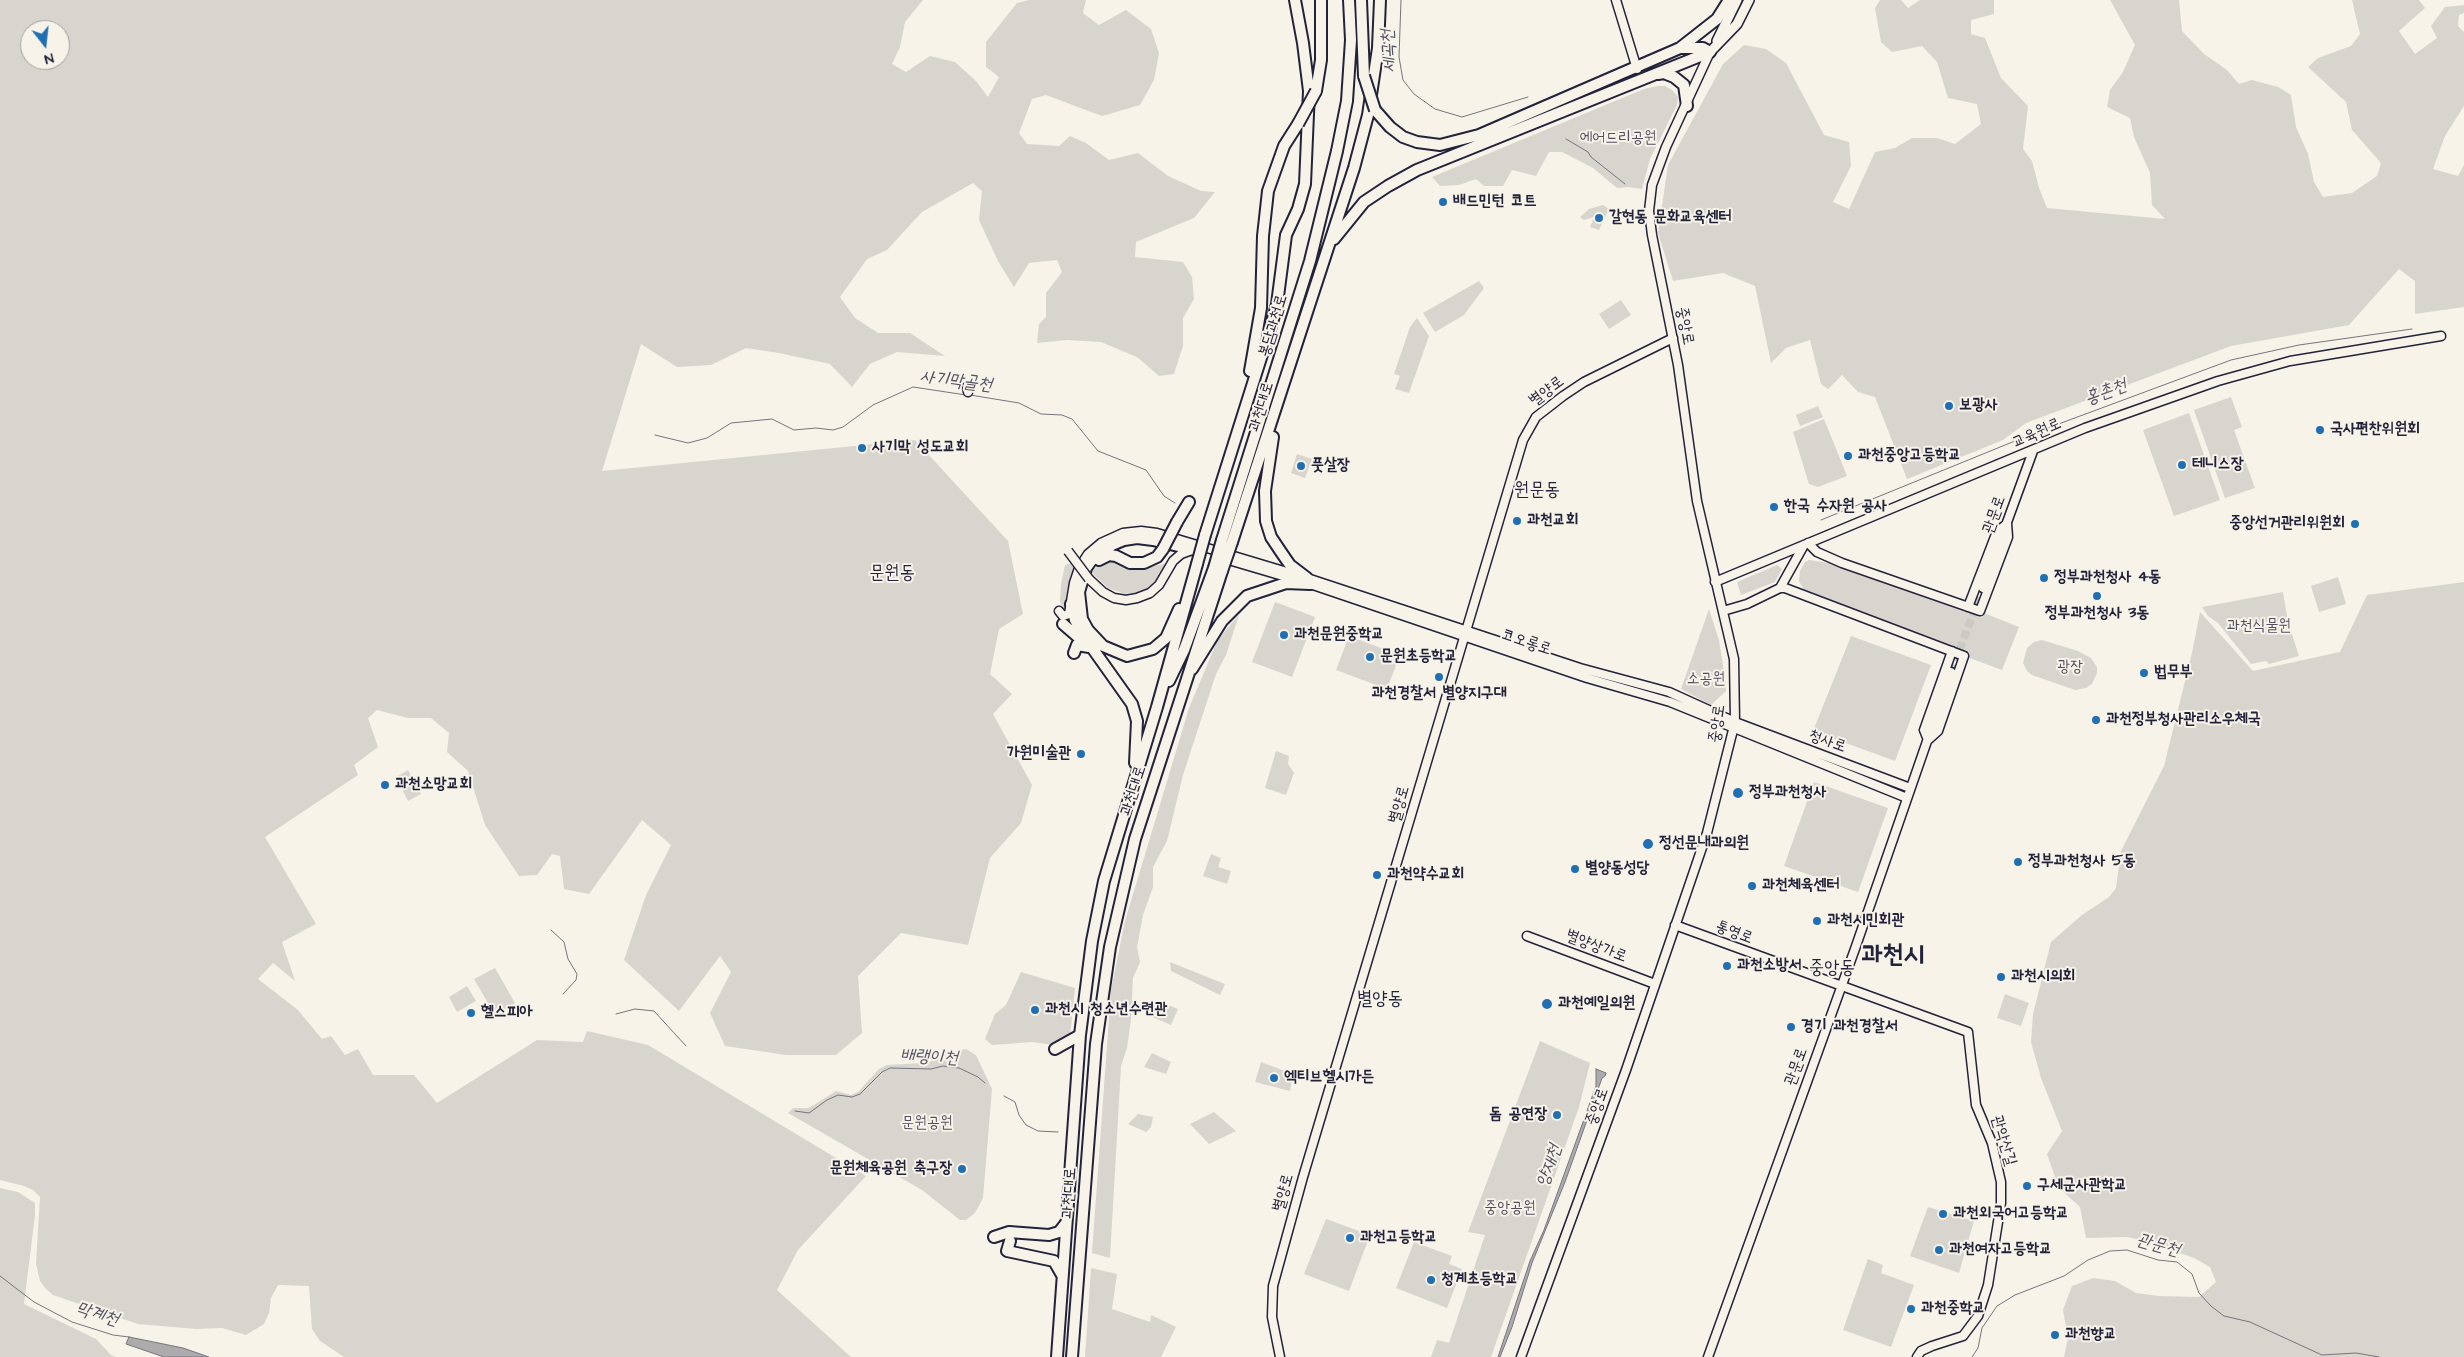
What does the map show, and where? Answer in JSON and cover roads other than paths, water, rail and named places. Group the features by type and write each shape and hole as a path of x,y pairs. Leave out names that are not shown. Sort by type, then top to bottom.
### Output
{"highway":[{"path":"1211,511 1272,323 1277,304 1286,235 1298,209 1305,184 1309,133 1308,84 1295,0"},
{"path":"1211,511 1212,490 1252,365 1261,308 1264,214 1274,168 1316,91 1321,60 1321,0"},
{"name":"봉담과천로","path":"1227,541 1310,262 1337,151 1347,101 1351,40 1349,0"},
{"path":"1360,0 1364,76 1375,110 1390,128 1403,137 1440,145 1479,135 1636,69 1680,48 1717,19 1733,3"},
{"path":"1324,255 1354,168 1368,115 1378,48 1380,0"},
{"path":"1680,48 1703,48 1710,52"},
{"path":"1324,255 1340,230 1359,208 1388,186 1417,170 1710,52"},
{"path":"1654,74 1664,73 1674,77 1684,85 1687,106"},
{"name":"과천대로","path":"1072,1357 1096,1044 1110,947 1135,839 1188,674 1218,569 1276,415 1324,255"},
{"path":"1276,415 1265,491 1264,507 1266,521 1271,537 1290,565 1309,581"},
{"path":"1086,579 1092,566 1101,558 1109,555 1116,556 1130,563 1144,563 1157,557 1189,502"},
{"path":"1174,510 1177,522"},
{"name":"과천대로","path":"1057,1357 1080,1035 1092,941 1104,881 1157,707 1211,511"},
{"path":"1195,550 1146,539 1124,540 1112,545 1091,561 1079,605 1088,630 1103,646 1127,656 1153,649 1166,638 1177,616 1197,564"},
{"path":"1157,707 1184,650 1218,569"},
{"path":"1188,674 1200,660 1222,622 1234,607 1247,596 1286,583 1309,581"},
{"path":"1071,604 1075,620 1092,648 1132,704 1137,721 1133,781"},
{"path":"1063,624 1092,648"},
{"path":"1074,653 1077,645 1092,648"},
{"path":"1055,1049 1080,1035"},
{"path":"994,1238 1009,1232 1049,1235 1059,1232 1066,1223"},
{"path":"1010,1241 1007,1251 1054,1261 1062,1276"}],"main road":[{"path":"1710,52 1741,16 1749,0"},
{"path":"1733,3 1736,16 1741,16"},
{"path":"1710,52 1733,3"}],"street":[{"path":"1616,0 1636,69"},
{"name":"중앙로","path":"1521,1357 1708,833 1734,725 1734,659 1697,501 1691,448 1673,338 1652,235 1649,211 1652,186 1666,147 1687,106 1710,52"},
{"name":"교육원로","path":"1715,582 2034,451 2085,428 2247,372 2365,348 2441,336"},
{"name":"별양로","path":"1280,1357 1272,1317 1273,1286 1357,995 1466,638 1523,440 1536,417 1584,382 1673,338"},
{"name":"관문로","path":"1983,588 2034,451"},
{"path":"1968,607 1996,534 2007,523"},
{"path":"1723,610 1747,604 1780,588 1806,544 1816,552 1842,563 1980,612 2008,537 2007,523"},
{"path":"1059,611 1066,616 1069,614 1074,582 1079,568 1088,554 1101,543 1112,538 1141,530 1157,533 1468,629 1580,668 1670,692 1734,725"},
{"path":"1068,551 1086,579 1114,598 1126,600 1150,593 1159,585 1173,561 1181,554 1195,550 1309,581"},
{"name":"코오롱로","path":"1309,581 1466,638 1587,678 1670,702 1734,725"},
{"path":"1780,588 1952,651 1964,656 1938,731 1928,740 1924,730 1952,651"},
{"name":"관문로","path":"1708,1357 1840,986 1856,946 1952,672"},
{"name":"청사로","path":"1734,725 1910,788"},
{"name":"청사로","path":"1734,725 1907,798"},
{"name":"통영로","path":"1675,925 1840,986"},
{"name":"별양상가로","path":"1526,936 1655,984"},
{"name":"관악산길","path":"1840,986 1968,1032 1976,1105 1992,1143 2001,1182 2001,1203 1988,1286 1978,1316 1963,1336 1921,1351 1918,1357"}],"waterway":[{"name":"세곡천","path":"1401,0 1399,57 1403,80 1414,94 1435,109 1462,117 1528,97"},
{"name":"세곡천","path":"1566,139 1588,152 1591,157 1625,184"},
{"name":"홍촌천","path":"1821,520 2037,432 2231,360 2299,345 2412,329"},
{"name":"사기막골천","path":"655,435 688,443 707,438 731,423 772,419 794,430 816,428 833,430 843,427 873,405 913,387 966,395"},
{"name":"사기막골천","path":"970,395 1019,403 1041,414 1062,415 1072,419 1098,451 1146,470 1164,496 1175,503"},
{"name":"배랭이천","path":"551,930 564,942 568,959 577,974 576,980 563,994"},
{"name":"배랭이천","path":"616,1014 635,1009 654,1011 686,1046"},
{"name":"배랭이천","path":"795,1111 809,1113 827,1100 838,1095 852,1097 860,1094 882,1072 890,1068 931,1069 943,1066 959,1068 978,1077 985,1083"},
{"name":"배랭이천","path":"1004,1096 1015,1102 1019,1115 1026,1125 1038,1131 1058,1132"},
{"name":"관문천","path":"1972,1357 1978,1348 1982,1328 1997,1306 2015,1295 2064,1276 2088,1260 2110,1251 2127,1250 2158,1260 2177,1262 2192,1274 2199,1293 2224,1316 2250,1322 2322,1355 2356,1353 2379,1357"},
{"name":"막계천","path":"0,1276 34,1302 72,1322 113,1335 129,1337"}],"tunnel":[{"path":"1951,672 1983,588"}],"place":[{"name":"배드민턴 코트","path":"1443,202"},
{"name":"갈현동 문화교육센터","path":"1599,218"},
{"name":"보광사","path":"1949,406"},
{"name":"국사편찬위원회","path":"2320,430"},
{"name":"사기막 성도교회","path":"862,448"},
{"name":"과천중앙고등학교","path":"1848,456"},
{"name":"테니스장","path":"2182,465"},
{"name":"풋살장","path":"1301,466"},
{"name":"한국 수자원 공사","path":"1774,507"},
{"name":"과천교회","path":"1517,521"},
{"name":"중앙선거관리위원회","path":"2355,524"},
{"name":"정부과천청사 4동","path":"2044,578"},
{"name":"정부과천청사 3동","path":"2097,596"},
{"name":"과천문원중학교","path":"1284,635"},
{"name":"문원초등학교","path":"1370,657"},
{"name":"법무부","path":"2144,673"},
{"name":"과천경찰서 별양지구대","path":"1439,677"},
{"name":"과천정부청사관리소우체국","path":"2096,720"},
{"name":"가원미술관","path":"1081,754"},
{"name":"과천소망교회","path":"385,785"},
{"name":"정부과천청사","path":"1738,793"},
{"name":"정선문내과의원","path":"1648,844"},
{"name":"정부과천청사 5동","path":"2018,862"},
{"name":"별양동성당","path":"1575,869"},
{"name":"과천약수교회","path":"1377,875"},
{"name":"과천체육센터","path":"1752,886"},
{"name":"과천시민회관","path":"1817,921"},
{"name":"과천소방서","path":"1727,966"},
{"name":"과천시의회","path":"2001,977"},
{"name":"과천예일의원","path":"1547,1004"},
{"name":"과천시 청소년수련관","path":"1035,1010"},
{"name":"헬스피아","path":"471,1013"},
{"name":"경기 과천경찰서","path":"1791,1027"},
{"name":"엑티브헬시가든","path":"1274,1078"},
{"name":"돔 공연장","path":"1557,1115"},
{"name":"문원체육공원 축구장","path":"962,1169"},
{"name":"구세군사관학교","path":"2027,1186"},
{"name":"과천외국어고등학교","path":"1943,1214"},
{"name":"과천고등학교","path":"1350,1238"},
{"name":"과천여자고등학교","path":"1939,1250"},
{"name":"청계초등학교","path":"1431,1280"},
{"name":"과천중학교","path":"1911,1309"},
{"name":"과천향교","path":"2055,1335"}],"district":[{"name":"원문동","path":"1537,491"},
{"name":"문원동","path":"892,574"},
{"name":"과천시","path":"1893,957"},
{"name":"중앙동","path":"1832,969"},
{"name":"별양동","path":"1380,1000"}],"park label":[{"name":"에어드리공원","path":"1618,139"},
{"name":"과천식물원","path":"2259,627"},
{"name":"광장","path":"2070,668"},
{"name":"소공원","path":"1706,680"},
{"name":"문원공원","path":"927,1124"},
{"name":"중앙공원","path":"1510,1209"}],"water label":[{"name":"양재천","path":"1550,1166"}]}
